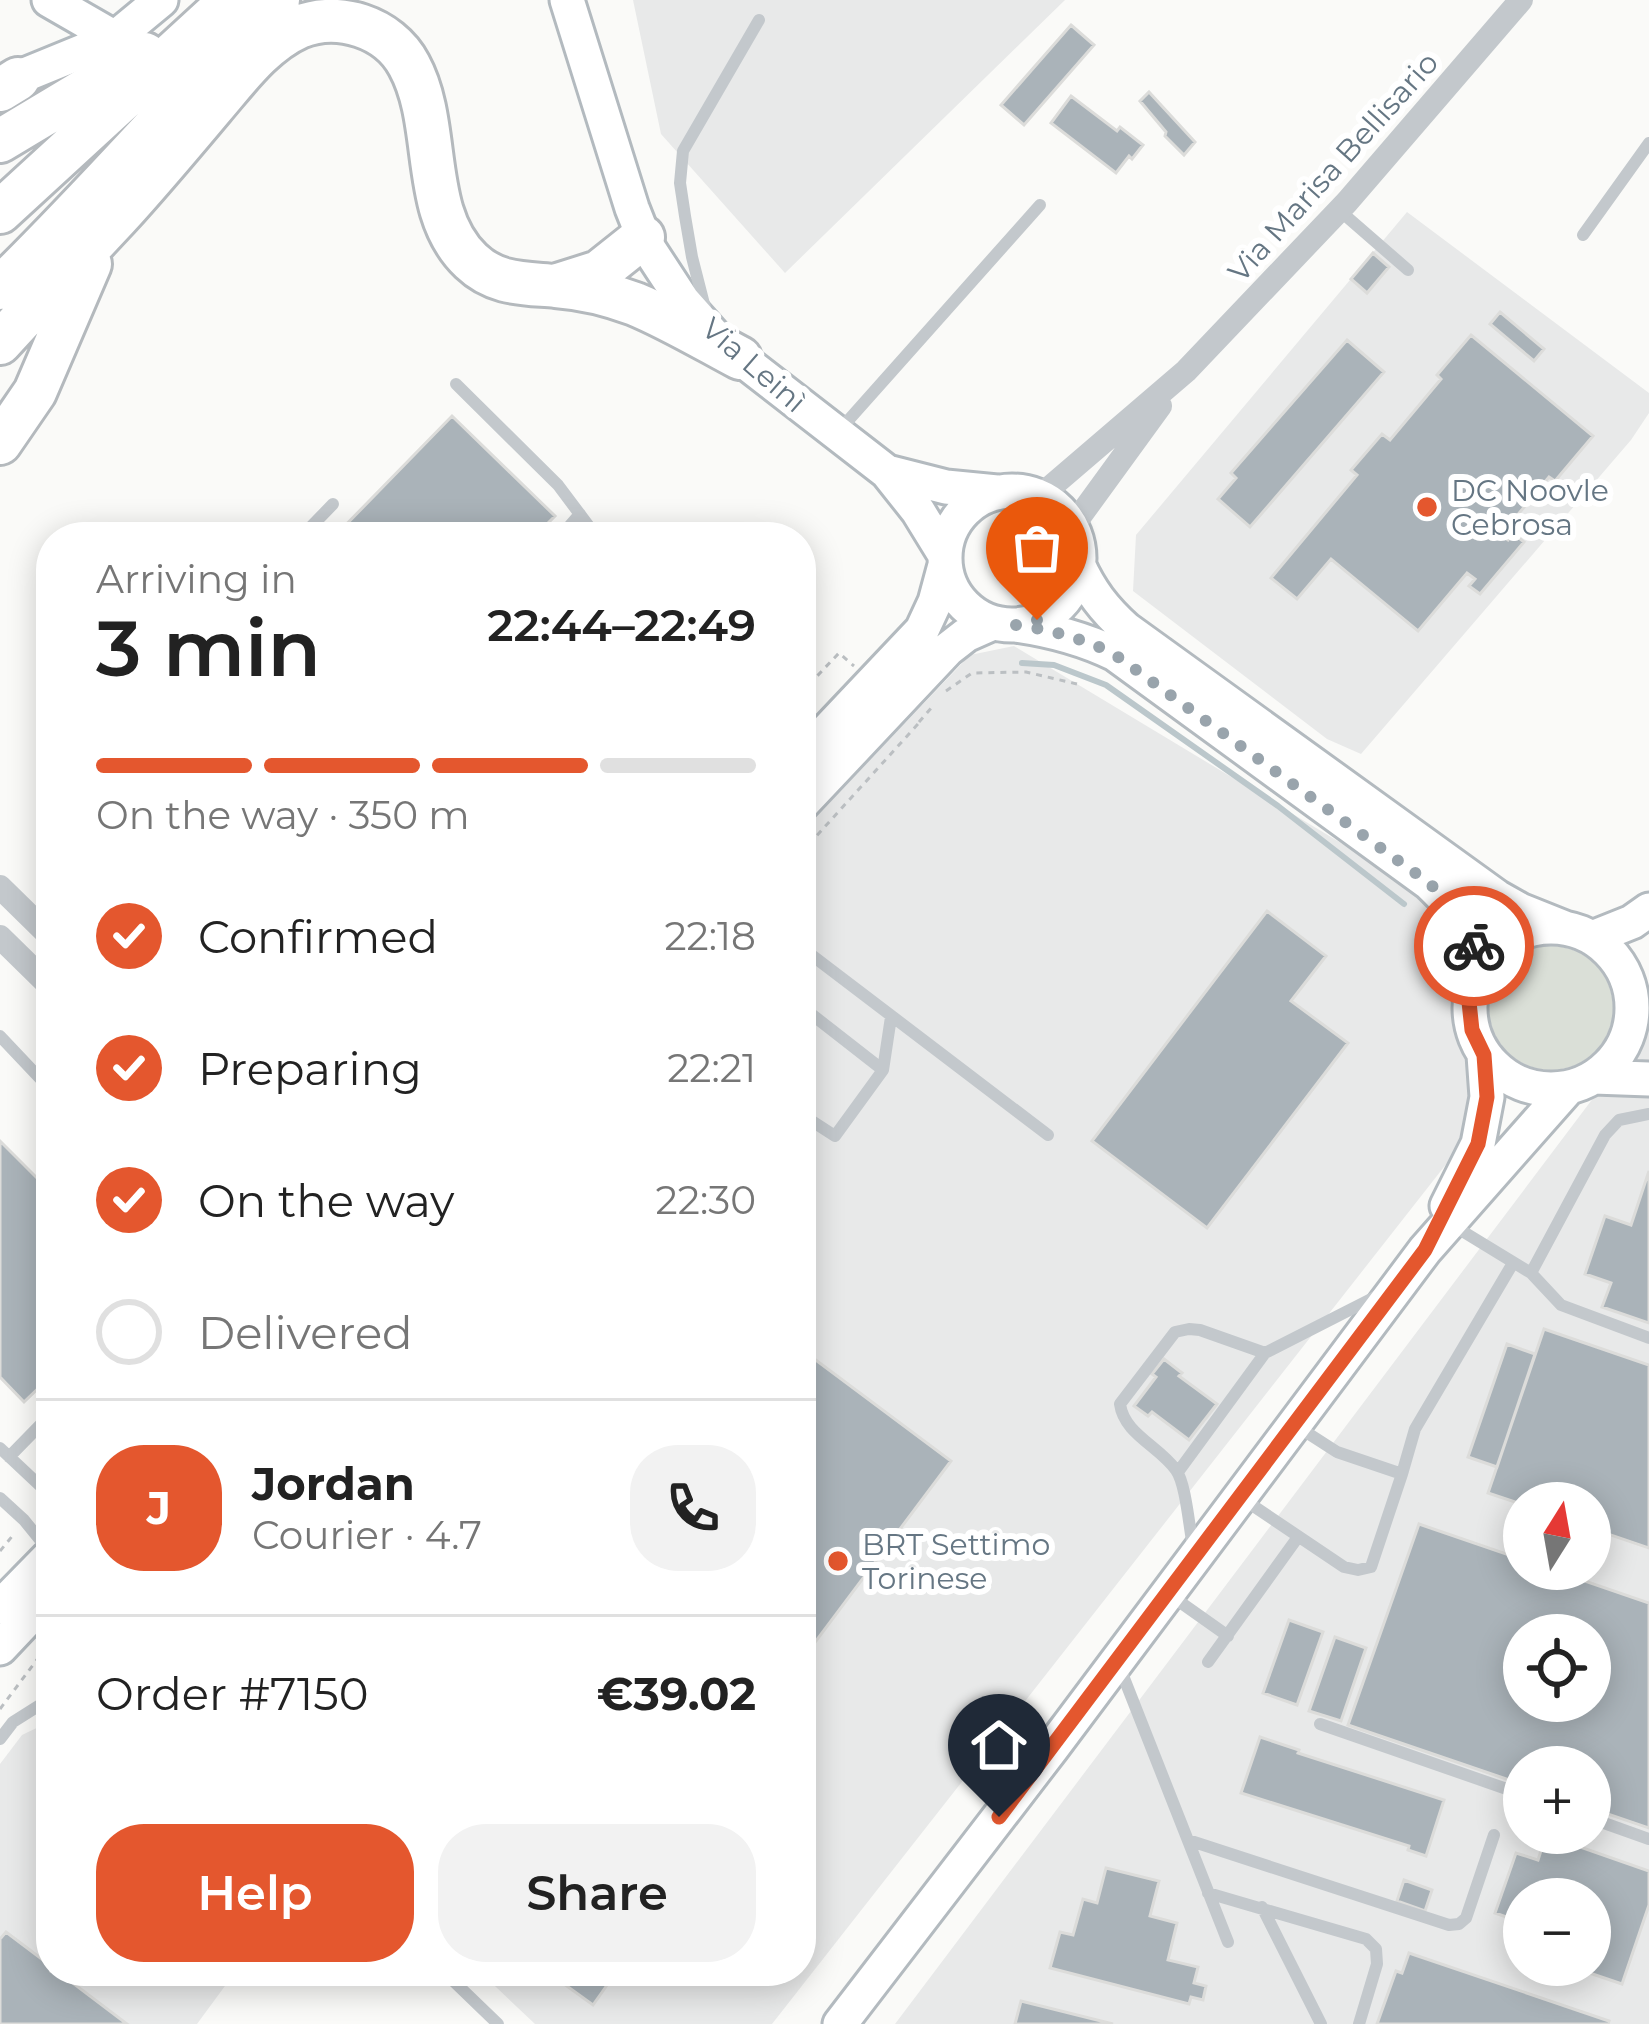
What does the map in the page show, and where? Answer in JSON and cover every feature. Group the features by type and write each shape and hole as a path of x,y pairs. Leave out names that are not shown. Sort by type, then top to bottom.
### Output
{"highway":[{"path":"0,288 278,0"},
{"path":"0,141 227,4"},
{"path":"0,212 227,4"},
{"path":"0,343 243,73 279,38 313,23 356,23 377,32 407,60 424,103 441,207 457,244 488,274 509,283 572,280 599,272 638,223"},
{"path":"0,443 35,392 82,278 118,217"},
{"path":"0,302 44,246"},
{"path":"572,280 728,348"}],"street":[{"path":"49,0 115,38"},
{"path":"6,85 115,38 161,0"},
{"name":"Via Leinì","path":"567,0 638,223 683,301 728,348 887,472 918,511 945,559"},
{"name":"Via Marisa Bellisario","path":"1040,497 1186,370 1340,210 1521,0"},
{"name":"Via Marisa Bellisario","path":"1072,527 1186,370"},
{"name":"Via Leinì","path":"887,472 946,487 997,493"},
{"path":"816,737 922,630 935,602 949,534 960,515 976,501 1018,491 1058,509 1072,527 1078,564 1070,592 1056,609 1037,620 966,635 816,789"},
{"path":"945,559 957,597 973,613 1004,624 1051,630 1114,654 1429,883 1455,908 1470,932 1477,954 1469,1002 1472,1030 1484,1055 1500,1072 1521,1084 1544,1089 1649,1079"},
{"path":"840,2024 1425,1250 1581,1082 1610,1064 1623,1046 1640,994 1609,951 1497,897 1126,629 1089,589 1078,564"},
{"path":"0,887 36,922"},
{"path":"1476,975 1486,958 1518,933 1537,928 1579,933 1632,922 1649,910"},
{"path":"0,937 36,972"},
{"path":"1425,1250 1478,1144 1487,1097 1484,1055"},
{"path":"0,1607 36,1570"},
{"path":"0,1648 36,1610"}],"lane":[{"path":"728,348 692,256 680,183 683,152 759,20"},
{"path":"1583,235 1649,143"},
{"path":"836,434 1040,205"},
{"path":"1340,210 1408,270"},
{"path":"456,384 558,484 586,522"},
{"path":"316,522 333,504"},
{"path":"573,522 580,514"},
{"path":"816,959 1048,1136"},
{"path":"816,1124 835,1136 883,1070 891,1017"},
{"path":"816,1018 883,1070"},
{"path":"0,1036 36,1074"},
{"path":"1531,1273 1605,1136 1619,1120 1649,1114"},
{"path":"1448,1222 1531,1273 1561,1305 1649,1338"},
{"path":"1240,1497 1345,1567 1371,1567 1415,1429 1514,1263"},
{"path":"1178,1472 1265,1354 1399,1284"},
{"path":"1196,1557 1178,1472 1133,1430 1120,1404 1175,1332 1200,1330 1265,1354"},
{"path":"1294,1425 1337,1452 1402,1474"},
{"path":"36,1426 4,1452 36,1482"},
{"path":"0,1498 36,1535"},
{"path":"1208,1662 1298,1537"},
{"path":"1168,1593 1228,1636"},
{"path":"1118,1661 1228,1942"},
{"path":"0,1739 14,1722 36,1708"},
{"path":"1320,1724 1503,1788"},
{"path":"1611,1825 1649,1839"},
{"path":"1188,1840 1449,1925 1466,1918 1494,1834"},
{"path":"1208,1893 1366,1939 1376,1948 1377,1964 1359,2024"},
{"path":"1262,1907 1322,2024"},
{"path":"459,1986 498,2024"}],"path":[{"path":"816,677 839,653 863,674"},
{"path":"945,692 972,673 1025,672 1077,684"},
{"path":"918,724 931,708"},
{"path":"0,1709 36,1661"}],"shaded area":[{"path":"633,0 1065,0 785,273 661,134"},
{"path":"1407,212 1649,393 1649,413 1631,440 1361,754 1327,739 1133,591 1136,535"},
{"path":"1014,646 1424,893 1449,931 1460,965 1452,1012 1472,1074 1469,1135 816,1968 816,816 970,655"},
{"path":"1551,946 1575,951 1595,964 1608,984 1613,1008 1608,1032 1595,1052 1575,1065 1551,1070 1527,1065 1507,1052 1494,1032 1489,1008 1494,984 1507,964 1527,951"},
{"path":"1649,1024 1649,2024 895,2024"},
{"path":"36,1728 36,1986 225,1986 197,2024 0,2024 0,1764 22,1735"},
{"path":"495,1986 802,1986 772,2024 535,2024"}],"building":[{"path":"1071,25 1094,45 1024,125 1001,105"},
{"path":"1149,92 1195,142 1184,155 1140,101"},
{"path":"1071,96 1143,145 1116,173 1051,123"},
{"path":"1373,253 1389,267 1367,293 1351,279"},
{"path":"1500,312 1544,349 1534,361 1490,324"},
{"name":"DC Noovle Cebrosa","path":"1471,335 1593,436 1555,481 1549,477 1501,535 1508,540 1513,533 1524,542 1480,594 1469,586 1475,579 1467,573 1418,631 1331,559 1297,599 1271,578 1357,475 1351,470 1382,434 1390,440"},
{"path":"1347,340 1384,372 1250,527 1218,499 1236,478 1231,473"},
{"path":"452,416 555,516 549,522 349,522"},
{"path":"1267,911 1326,956 1291,1001 1348,1043 1207,1228 1092,1141"},
{"path":"0,1141 36,1177 36,1390 24,1402 0,1377"},
{"path":"1649,1171 1649,1323 1602,1307 1611,1283 1585,1274 1605,1216 1631,1225"},
{"path":"1544,1329 1649,1365 1649,1548 1611,1535 1611,1482 1503,1482 1503,1498 1488,1493"},
{"path":"1507,1344 1535,1354 1497,1467 1468,1457"},
{"path":"1164,1359 1217,1404 1189,1440 1152,1412 1148,1416 1134,1406"},
{"name":"BRT Settimo Torinese","path":"816,1360 951,1461 816,1641"},
{"path":"1419,1524 1503,1553 1503,1590 1611,1590 1649,1603 1649,1828 1611,1815 1611,1746 1503,1746 1503,1778 1348,1725"},
{"path":"1289,1620 1323,1632 1297,1705 1263,1693"},
{"path":"1335,1637 1366,1648 1341,1721 1309,1711"},
{"path":"1260,1737 1444,1800 1426,1856 1408,1850 1409,1846 1241,1793"},
{"path":"1516,1854 1538,1860 1540,1854 1600,1854 1649,1871 1649,1905 1622,1984 1611,1980 1611,1878 1507,1878"},
{"path":"1106,1868 1159,1881 1150,1916 1177,1923 1168,1960 1198,1967 1194,1983 1206,1986 1203,2000 1191,1997 1189,2004 1050,1968 1060,1932 1073,1935 1083,1899 1097,1903"},
{"path":"1404,1880 1432,1890 1425,1911 1397,1901"},
{"path":"1503,1890 1503,1916 1495,1913"},
{"path":"6,1932 36,1955 36,1986 77,1986 127,2024 0,2024 0,1939"},
{"path":"1409,1953 1609,2021 1377,2024 1396,1971 1402,1973"},
{"path":"567,1986 606,1986 593,2005"},
{"path":"1021,2001 1113,2024 1015,2024"}],"waterway":[{"path":"1022,663 1054,665 1106,685 1278,806 1404,904"}],"way so far":[{"path":"1037,620 1016,625 1085,640 1114,654 1429,883 1455,908 1474,946"}],"place":[{"name":"DC Noovle Cebrosa","path":"1427,507"},
{"name":"BRT Settimo Torinese","path":"838,1561"}],"route":[{"path":"999,1817 1425,1250 1478,1144 1487,1097 1484,1055 1472,1030 1469,1002 1476,975 1474,946"}]}
